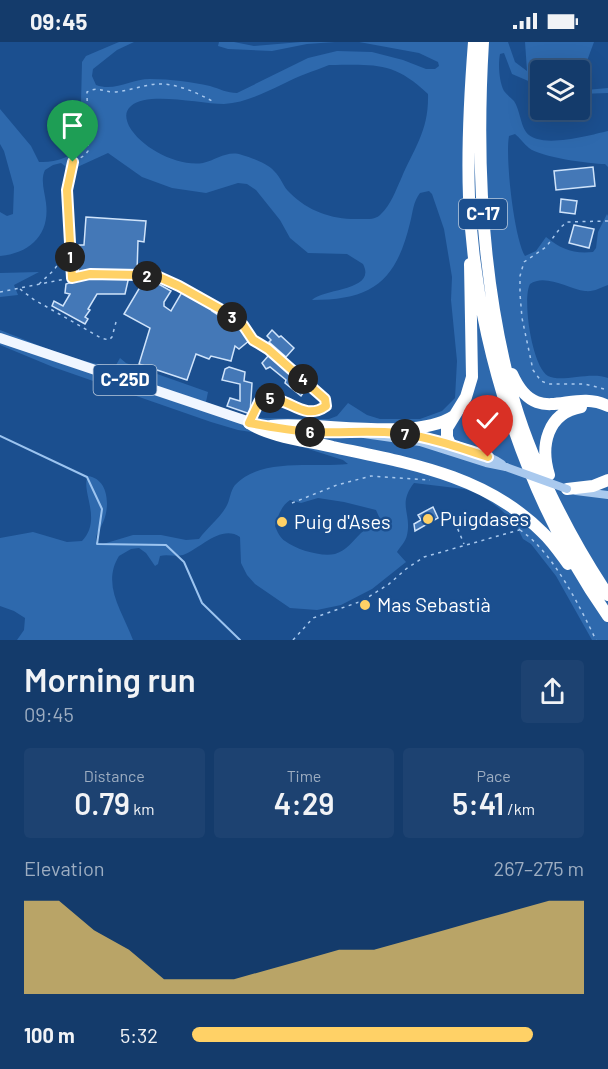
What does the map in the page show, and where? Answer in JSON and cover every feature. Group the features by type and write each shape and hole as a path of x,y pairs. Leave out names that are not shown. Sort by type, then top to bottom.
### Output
{"highway":[{"name":"C-17","path":"474,42 469,114 469,197 472,236 485,317 504,401 540,493 582,576 608,616"},
{"name":"C-17","path":"483,42 480,157 483,211 493,306 501,348 511,392 524,432 579,548 608,595"},
{"path":"450,444 447,431 466,397 472,377 469,309 472,236"},
{"path":"501,348 518,386 533,400 553,405 592,400 608,406"},
{"path":"552,494 553,489 544,450 553,423 564,413 580,407 596,408 608,413"},
{"path":"271,426 412,428 438,424 455,415"},
{"name":"C-25D","path":"249,423 297,439 440,471 474,484 528,519 543,532 577,575 582,576"},
{"path":"567,489 593,486 608,480"}],"main road":[{"name":"C-25D","path":"0,338 249,423 271,426"}],"street":[{"path":"271,426 420,442 567,489 608,495"},
{"path":"352,433 361,431 397,433 450,444 496,460 503,467"}],"path":[{"path":"72,278 68,179 73,162 88,151 87,92 95,88 113,92 168,84 212,101"},
{"path":"608,221 567,222 546,247 524,262 520,276 527,348 533,370 541,381 549,384 585,384 608,390"},
{"path":"38,284 54,270 69,247"},
{"path":"0,292 90,274 159,277 179,286 229,314 243,325 253,340 268,349 325,399 326,406 319,411 309,412 270,398 259,402 249,423"},
{"path":"19,288 33,299 101,338 109,340 112,338 116,322"},
{"path":"292,503 337,485 371,476 438,481"},
{"path":"452,515 464,544"},
{"path":"293,640 313,618 362,601 424,557 519,530 528,536 554,568 596,640"}],"shaded area":[{"path":"119,42 134,42 117,50 93,69 92,76 96,85 110,87 158,79 196,83 237,93 308,58 337,51 372,52 426,69 435,69 439,66 438,62 419,53 359,42 508,42 515,62 527,71 525,42 594,42 587,60 530,60 530,82 512,74 504,53 500,54 499,68 504,91 518,108 526,132 533,137 553,141 608,131 608,167 605,164 543,154 527,146 515,134 509,136 508,146 514,216 525,256 536,251 546,237 568,250 593,252 596,248 598,232 607,214 608,216 608,285 585,291 550,281 536,281 530,284 527,303 533,347 542,370 548,376 608,378 608,640 592,640 556,576 531,544 523,539 515,523 499,508 478,493 414,483 406,497 407,535 397,552 406,562 372,589 341,605 317,610 290,608 255,584 247,575 241,563 240,537 225,533 183,555 160,556 155,566 146,553 139,548 131,549 119,556 112,577 113,588 119,609 133,640 17,640 24,630 25,618 0,606 0,538 33,532 67,542 82,541 91,524 86,482 88,476 100,482 106,493 106,514 96,539 96,542 103,544 133,535 199,539 227,505 235,485 246,476 273,467 348,464 343,460 258,433 211,422 53,367 0,345 0,330 59,353 93,363 116,365 120,358 126,363 208,392 206,402 238,414 263,418 329,419 337,416 348,403 367,415 380,419 420,419 442,411 455,398 457,361 451,300 452,277 444,229 429,191 420,193 416,200 404,243 389,273 366,291 333,299 312,300 356,284 363,279 365,273 363,264 347,254 308,253 290,238 280,220 256,190 247,184 238,183 206,193 172,188 142,177 108,153 67,174 65,166 61,163 45,170 43,182 46,214 41,233 36,240 21,251 0,256 0,212 7,216 13,214 14,187 0,144 0,109 31,146 39,162 51,162 67,156 77,150 80,145 82,62 86,56","holes":["329,65 359,65 393,70 416,83 428,94 426,119 420,139 390,202 381,214 374,218 350,219 322,214 297,200 271,168 242,155 227,155 203,163 172,159 142,142 127,121 127,111 131,106 149,99 224,104 239,102","318,498 376,510 380,519 346,548 335,554 309,552 296,547 283,540 275,526 284,505 290,500 301,503"]},
{"path":"219,42 254,46 335,42 307,44 272,51 228,49 218,46"},
{"path":"608,88 608,93 590,94 590,90"},
{"path":"39,272 14,285 18,295 0,297 0,273"}],"building":[{"path":"593,167 595,186 556,190 554,171"},
{"path":"561,199 577,201 575,214 560,212"},
{"path":"86,217 146,221 144,242 138,241 137,272 130,272 125,294 97,294 88,309 90,310 85,317 88,319 85,324 52,306 54,301 63,306 70,294 65,293 66,284 78,280 79,245 84,245"},
{"path":"574,225 594,229 589,248 569,243"},
{"path":"146,277 171,291 164,306 171,311 182,292 237,327 239,326 250,340 239,349 235,346 231,361 211,356 209,359 196,354 187,380 139,364 150,328 124,314"},
{"path":"272,330 294,348 286,357 269,342 271,340 267,336"},
{"path":"269,355 308,386 301,396 270,367 266,369 262,363"},
{"path":"229,367 245,372 244,381 252,383 250,414 227,406 230,398 240,401 240,384 222,380 225,369"},
{"name":"Puigdases","path":"433,507 438,518 415,531 414,524 421,520 418,515"}],"waterway":[{"path":"0,436 87,477 102,509 97,544 166,545 184,562 202,603 240,640"}],"place":[{"name":"Puigdases","path":"428,519"},
{"name":"Puig d'Ases","path":"282,522"},
{"name":"Mas Sebastià","path":"365,605"}],"route":[{"path":"73,162 67,190 72,278 90,274 139,275 159,277 179,286 229,314 243,325 253,340 268,349 325,399 326,406 319,411 309,412 270,398 259,402 249,423 287,430 316,432 397,433 426,438 488,457"}]}
